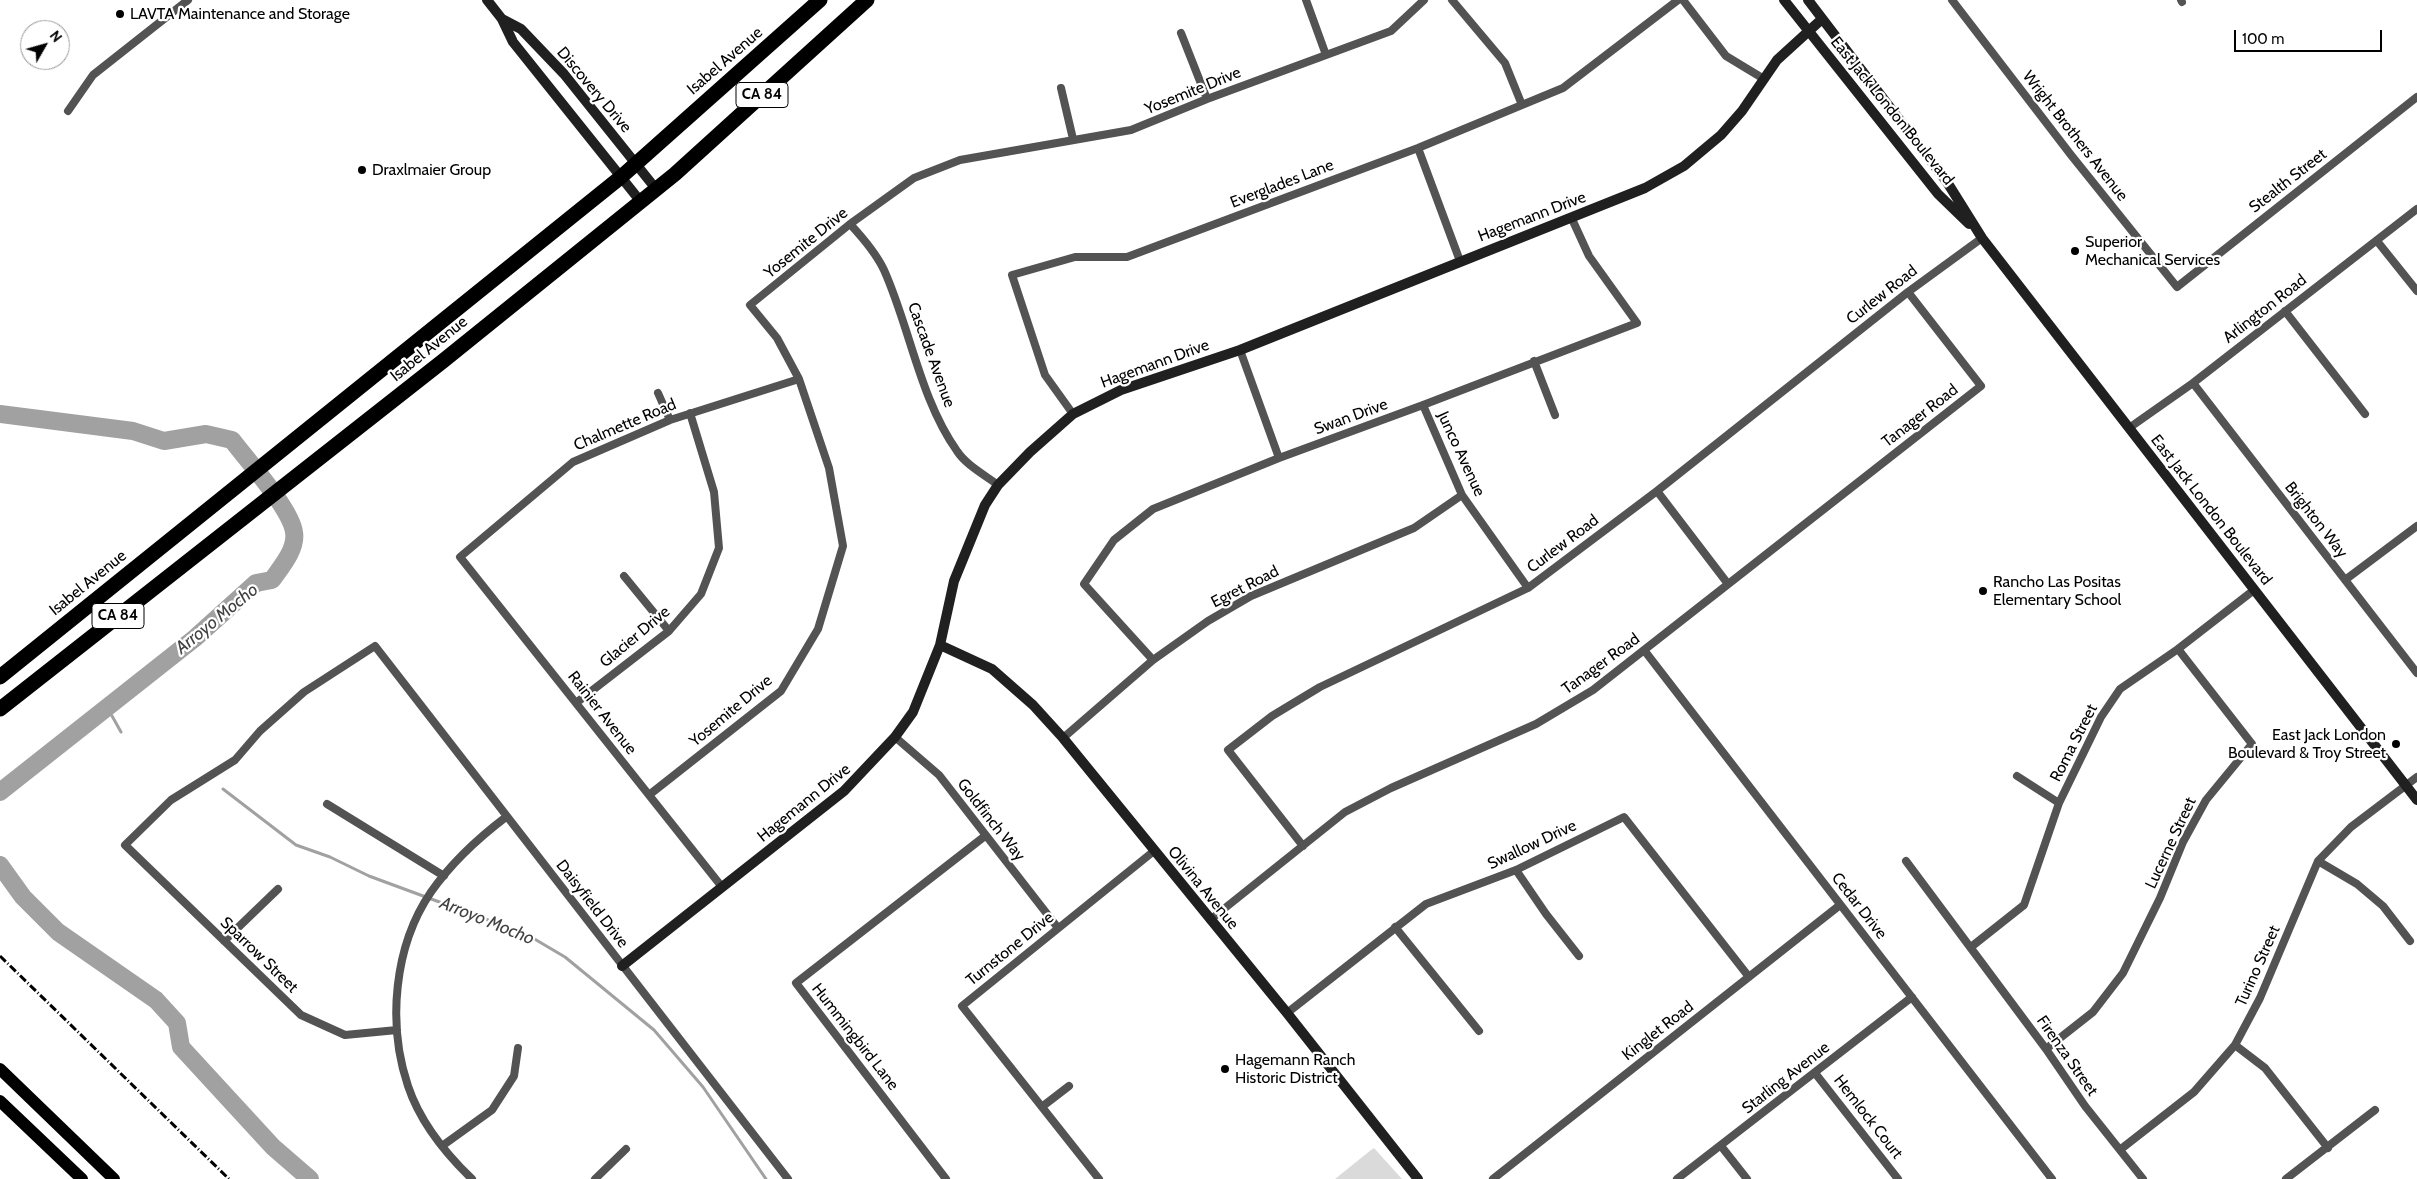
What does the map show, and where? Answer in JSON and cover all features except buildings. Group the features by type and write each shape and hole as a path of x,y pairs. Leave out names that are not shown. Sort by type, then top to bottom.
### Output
{"highway":[{"name":"Isabel Avenue","path":"0,676 621,177 820,0"},
{"name":"Isabel Avenue","path":"0,709 300,474 641,202 675,174 867,0"}],"main road":[{"path":"0,1069 114,1179"},
{"path":"0,1101 82,1179"}],"street":[{"path":"68,111 92,75 188,0"},
{"name":"Discovery Drive","path":"487,0 502,19 513,42 641,202"},
{"path":"1306,0 1326,55"},
{"name":"Yosemite Drive","path":"649,795 781,691 818,629 843,546 830,468 799,379 777,338 750,305 850,224 914,178 960,160 1073,138 1132,130 1207,99 1391,31 1424,0"},
{"path":"1452,0 1505,63 1522,105"},
{"name":"Everglades Lane","path":"1073,414 1045,375 1012,275 1075,257 1127,257 1418,148 1563,88 1678,0"},
{"path":"1683,0 1726,56 1764,79"},
{"name":"East Jack London Boulevard","path":"1784,0 1938,194 1982,238"},
{"name":"East Jack London Boulevard","path":"1808,0 1947,182 1982,238 2417,800"},
{"name":"Wright Brothers Avenue","path":"1952,0 2071,155 2177,287"},
{"name":"Discovery Drive","path":"502,19 521,29 564,74 656,189"},
{"name":"Hagemann Drive","path":"622,966 844,791 895,738 913,712 940,645 954,581 985,505 998,485 1030,452 1073,414 1121,390 1240,350 1460,261 1572,219 1645,188 1684,166 1721,135 1742,110 1777,60 1822,19"},
{"path":"1180,33 1207,99"},
{"path":"1062,88 1073,138"},
{"name":"Stealth Street","path":"2177,287 2417,97"},
{"path":"1418,148 1460,261"},
{"name":"Arlington Road","path":"2129,428 2192,383 2417,209"},
{"name":"Swan Drive","path":"1154,660 1084,584 1114,540 1153,509 1279,458 1423,405 1637,322 1589,256 1572,219"},
{"name":"Cascade Avenue","path":"850,224 867,243 883,268 904,322 932,406 957,452 998,485"},
{"name":"Curlew Road","path":"1303,846 1228,750 1272,716 1320,687 1528,588 1657,491 1908,292 1982,238"},
{"path":"2378,241 2417,291"},
{"name":"Tanager Road","path":"1210,920 1345,812 1391,788 1536,724 1593,690 1981,386 1908,292"},
{"path":"2285,311 2365,414"},
{"path":"1240,350 1279,458"},
{"path":"1534,361 1555,415"},
{"name":"Chalmette Road","path":"460,557 573,462 670,420 799,379"},
{"name":"Brighton Way","path":"2192,383 2417,673"},
{"path":"658,393 670,420"},
{"name":"Junco Avenue","path":"1423,405 1462,495 1528,588"},
{"name":"Glacier Drive","path":"576,703 669,630 701,594 720,548 714,492 690,413"},
{"path":"1657,491 1728,584"},
{"name":"Egret Road","path":"1063,738 1154,660 1208,622 1250,596 1414,528 1462,495"},
{"path":"2345,580 2417,526"},
{"name":"Rainier Avenue","path":"460,557 722,887"},
{"path":"624,576 669,630"},
{"name":"Roma Street","path":"1971,947 2024,905 2059,803 2101,717 2120,689 2178,649 2254,590"},
{"name":"Olivina Avenue","path":"940,645 992,669 1033,705 1063,738 1287,1013 1418,1179"},
{"name":"Daisyfield Drive","path":"125,845 171,800 235,760 260,732 304,692 375,646 788,1179"},
{"name":"Lucerne Street","path":"2046,1049 2093,1012 2123,973 2160,898 2183,842 2206,800 2252,744 2178,649"},
{"name":"Cedar Drive","path":"1644,650 2052,1179"},
{"name":"Goldfinch Way","path":"895,738 939,775 1058,928"},
{"path":"2017,776 2059,803"},
{"name":"Turino Street","path":"2122,1149 2194,1092 2235,1046 2260,998 2318,861 2351,827 2417,777"},
{"path":"327,804 444,876"},
{"path":"472,1179 442,1146 423,1118 408,1087 397,1030 397,999 400,968 417,916 460,856 506,817"},
{"name":"Swallow Drive","path":"1287,1013 1426,904 1516,870 1624,817 1749,977"},
{"name":"Hummingbird Lane","path":"946,1179 796,983 985,836"},
{"name":"Sparrow Street","path":"125,845 301,1015 345,1034 397,1030"},
{"name":"Turnstone Drive","path":"1099,1179 962,1006 1154,851"},
{"name":"Firenza Street","path":"1906,860 2046,1049 2084,1106 2122,1149 2144,1179"},
{"path":"2318,861 2356,884 2383,906 2410,940"},
{"path":"1516,870 1546,914 1579,956"},
{"path":"224,941 278,889"},
{"name":"Kinglet Road","path":"1493,1179 1840,905"},
{"path":"1395,927 1479,1031"},
{"name":"Starling Avenue","path":"1677,1179 1912,998"},
{"path":"2235,1046 2265,1068 2328,1148"},
{"path":"442,1146 492,1110 514,1076 518,1048"},
{"name":"Hemlock Court","path":"1815,1073 1898,1179"},
{"path":"1043,1106 1069,1086"},
{"path":"2286,1179 2375,1110"},
{"path":"1721,1146 1747,1179"},
{"path":"595,1179 626,1149"}],"shaded area":[{"path":"1374,1148 1402,1179 1335,1179 1371,1150"}],"waterway":[{"name":"Arroyo Mocho","path":"0,414 133,431 164,441 206,434 232,440 277,498 291,522 294,532 293,545 288,558 272,580 256,583 195,638 0,792"},
{"name":"Arroyo Mocho","path":"107,707 121,732"},
{"name":"Arroyo Mocho","path":"223,789 296,845 330,857 369,876 526,934 565,957 654,1030 703,1087 766,1179"},
{"name":"Arroyo Mocho","path":"0,865 23,897 58,932 156,1000 177,1023 181,1047 273,1147 310,1179"}],"railway":[{"path":"0,956 229,1179"}],"place":[{"name":"LAVTA Maintenance and Storage","path":"120,14"},
{"name":"Draxlmaier Group","path":"362,170"},
{"name":"Superior Mechanical Services","path":"2075,251"},
{"name":"Rancho Las Positas Elementary School","path":"1983,591"},
{"name":"East Jack London Boulevard & Troy Street","path":"2396,744"},
{"name":"Hagemann Ranch Historic District","path":"1225,1069"}]}
